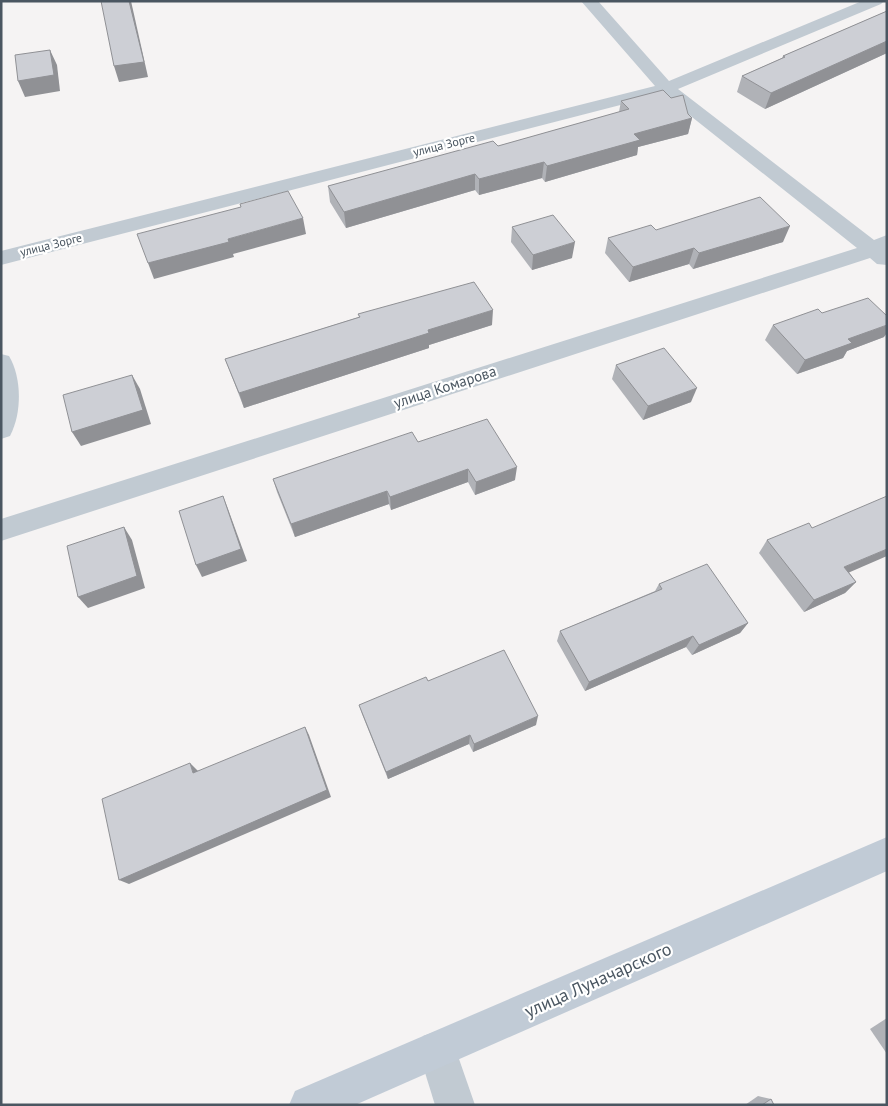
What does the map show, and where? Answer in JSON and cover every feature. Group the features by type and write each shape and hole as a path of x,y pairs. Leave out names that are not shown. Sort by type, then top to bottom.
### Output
{"street":[{"path":"589,1 666,88 882,251"},
{"name":"улица Зорге","path":"1,258 666,88 876,1"},
{"name":"улица Комарова","path":"1,530 882,251"},
{"path":"1,362 8,402 1,429"},
{"name":"улица Луначарского","path":"309,1105 887,854"},
{"path":"437,1050 455,1105"}],"building":[{"path":"101,1 129,1 144,62 114,66"},
{"path":"887,11 887,41 771,93 742,76 785,57 783,56"},
{"path":"50,50 54,75 18,81 15,55"},
{"path":"663,90 671,98 683,95 688,114 692,118 634,134 640,140 547,166 544,162 479,179 475,174 344,212 328,186 493,141 498,146 629,109 621,101"},
{"path":"288,191 303,218 228,239 229,242 148,263 137,234 241,207 240,204"},
{"path":"760,197 790,226 699,253 694,248 633,267 608,238 651,225 656,230"},
{"path":"553,215 575,242 533,255 512,227"},
{"path":"474,282 493,310 428,330 429,333 239,393 225,359 360,317 358,314"},
{"path":"868,298 887,316 887,325 848,339 852,343 805,360 773,325 818,309 822,313"},
{"path":"664,348 697,388 648,406 616,365"},
{"path":"132,375 143,410 72,432 63,395"},
{"path":"487,419 517,467 476,482 468,469 390,497 387,491 291,524 273,479 412,432 418,442"},
{"path":"223,496 241,549 196,565 179,511"},
{"path":"887,496 887,549 844,567 856,582 814,600 767,540 809,523 812,528"},
{"path":"124,527 137,576 78,597 67,546"},
{"path":"707,564 748,623 699,645 693,636 589,682 560,631 662,589 659,584"},
{"path":"504,650 538,716 474,744 470,735 386,772 359,705 426,677 428,681"},
{"path":"305,727 327,790 119,880 102,799 190,763 193,773"},
{"path":"771,1099 774,1105 762,1105"}]}
